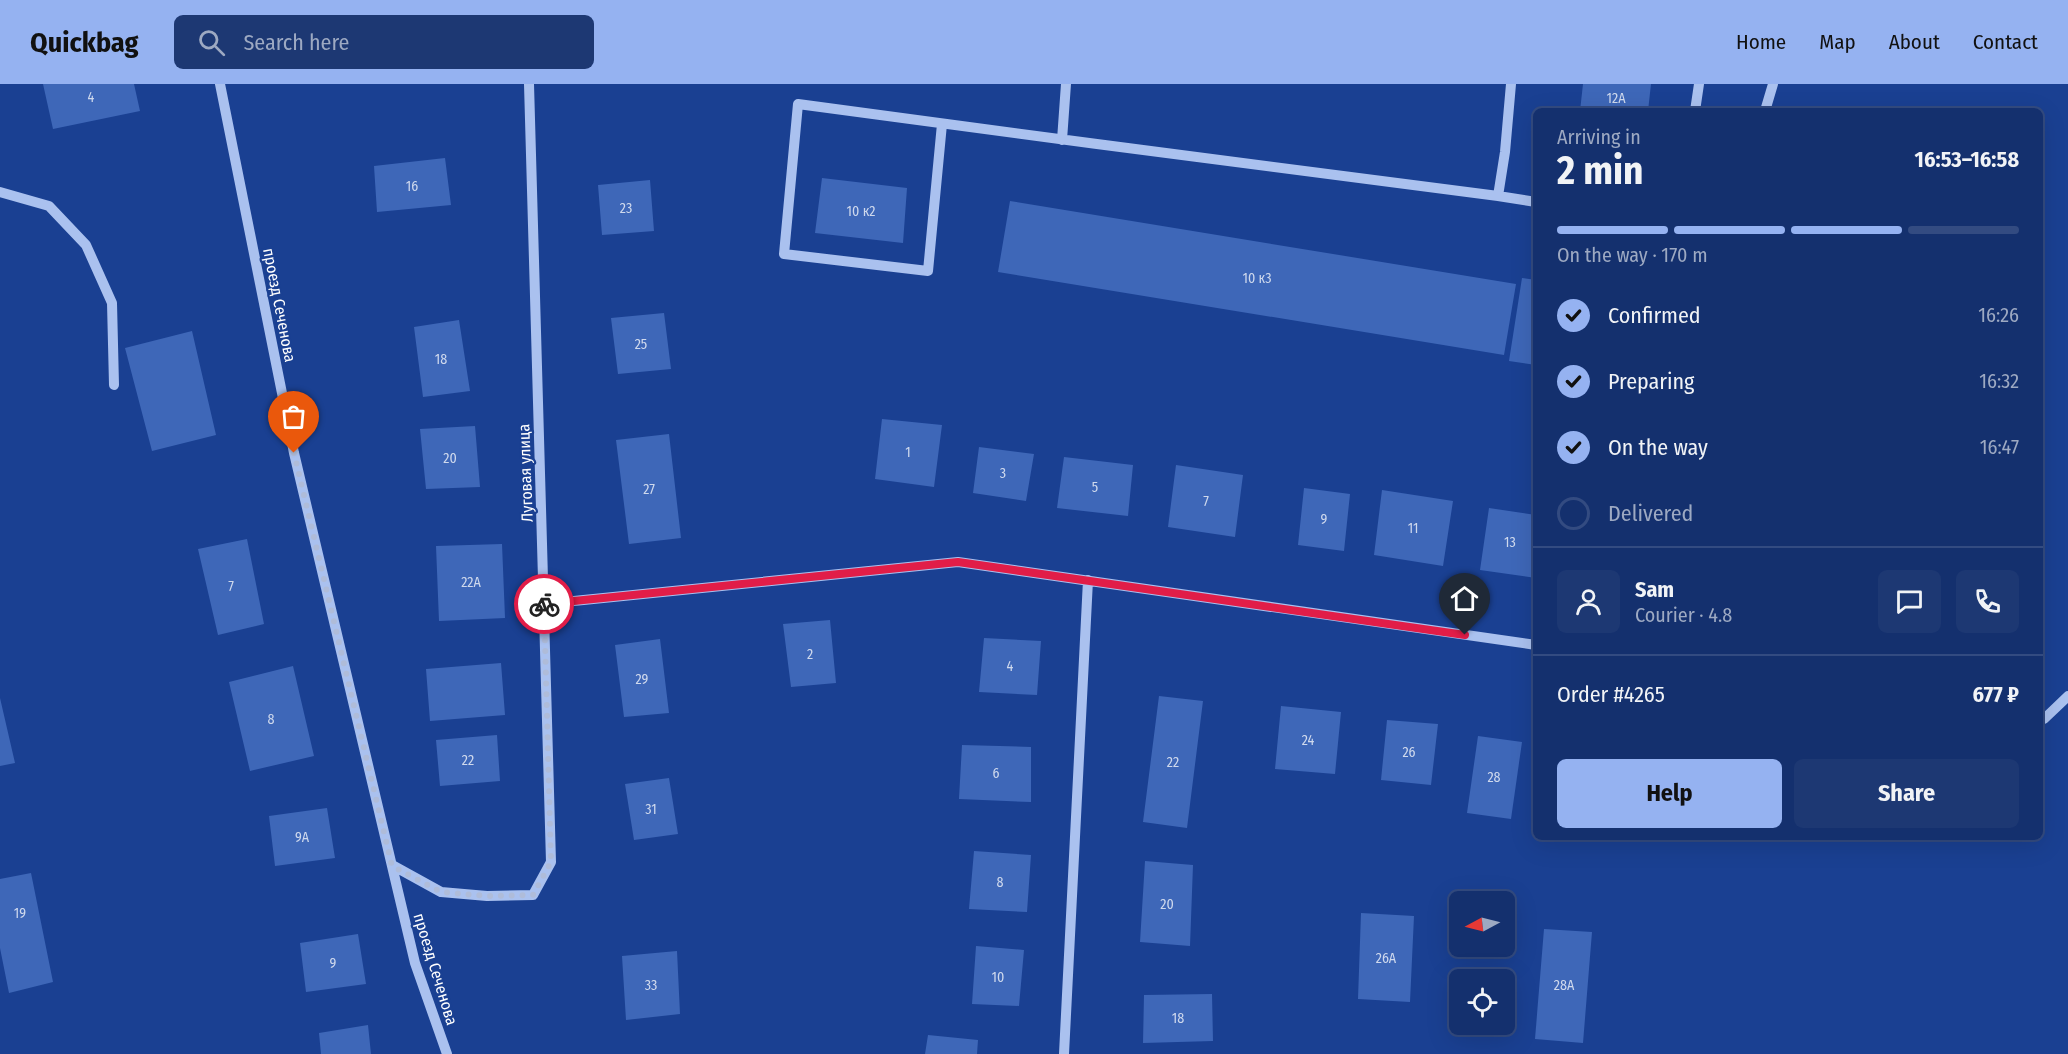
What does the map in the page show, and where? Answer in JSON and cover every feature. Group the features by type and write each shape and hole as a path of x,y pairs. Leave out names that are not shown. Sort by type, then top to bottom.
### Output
{"street":[{"name":"проезд Сеченова","path":"220,84 294,453 416,963 447,1054"},
{"name":"Луговая улица","path":"392,866 441,892 487,896 533,895 551,862 530,84"},
{"path":"1062,140 1066,84"},
{"path":"1498,196 1505,152 1511,84"},
{"path":"1695,108 1699,84"},
{"path":"1766,108 1773,84"},
{"path":"942,124 928,271 784,254 798,104 1533,202"},
{"path":"0,192 49,206 86,245 112,303 114,385"},
{"path":"544,604 958,562 1533,645"},
{"path":"1064,1054 1088,580"},
{"path":"2043,719 2068,696"}],"building":[{"path":"43,84 134,84 140,111 53,129"},
{"path":"1583,84 1651,84 1648,108 1580,108"},
{"path":"445,158 451,205 377,212 374,166"},
{"path":"822,178 907,188 903,243 815,233"},
{"path":"650,180 654,231 602,235 598,185"},
{"path":"1010,201 1516,284 1504,355 998,272"},
{"path":"1522,278 1533,280 1533,365 1509,361"},
{"path":"664,313 671,369 618,374 611,318"},
{"path":"459,320 470,391 423,397 414,327"},
{"path":"192,331 216,435 152,451 125,348"},
{"path":"882,419 942,425 934,487 875,479"},
{"path":"475,426 480,487 426,489 420,429"},
{"path":"669,434 681,538 629,544 616,440"},
{"path":"979,447 1034,454 1026,501 973,493"},
{"path":"1064,457 1133,465 1128,516 1057,508"},
{"path":"1176,465 1243,475 1235,537 1168,527"},
{"path":"1304,488 1350,494 1344,551 1298,545"},
{"path":"1382,490 1453,501 1443,566 1374,555"},
{"path":"1489,508 1533,515 1533,578 1480,570"},
{"path":"247,539 264,624 218,635 198,549"},
{"path":"502,544 505,618 439,621 436,546"},
{"path":"830,620 836,683 791,687 783,624"},
{"path":"984,638 1041,641 1037,695 979,692"},
{"path":"660,639 669,713 624,717 615,645"},
{"path":"501,663 505,715 430,721 426,669"},
{"path":"293,666 314,756 250,771 229,682"},
{"path":"1159,696 1203,701 1187,828 1143,822"},
{"path":"0,698 15,763 0,766"},
{"path":"1281,706 1341,712 1335,774 1275,769"},
{"path":"1387,720 1438,724 1431,785 1381,780"},
{"path":"497,735 500,781 440,786 436,740"},
{"path":"1478,736 1522,742 1511,819 1467,813"},
{"path":"962,745 1031,747 1031,802 959,799"},
{"path":"669,778 678,834 634,840 625,784"},
{"path":"327,808 335,858 275,866 269,816"},
{"path":"974,851 1031,855 1027,912 969,909"},
{"path":"1145,861 1193,865 1190,946 1140,942"},
{"path":"31,873 53,982 9,993 0,948 0,879"},
{"path":"1361,913 1414,916 1410,1002 1358,999"},
{"path":"1544,929 1592,932 1583,1043 1535,1039"},
{"path":"358,934 366,984 306,992 300,943"},
{"path":"976,946 1024,950 1019,1006 972,1004"},
{"path":"677,951 680,1014 626,1020 622,956"},
{"path":"1212,994 1213,1041 1143,1043 1144,995"},
{"path":"368,1025 371,1054 321,1054 319,1033"},
{"path":"928,1035 978,1040 977,1054 925,1054"}],"way so far":[{"path":"294,453 392,866 441,892 487,896 533,895 551,862 544,604"}],"route":[{"path":"544,604 958,562 1465,635"}]}
